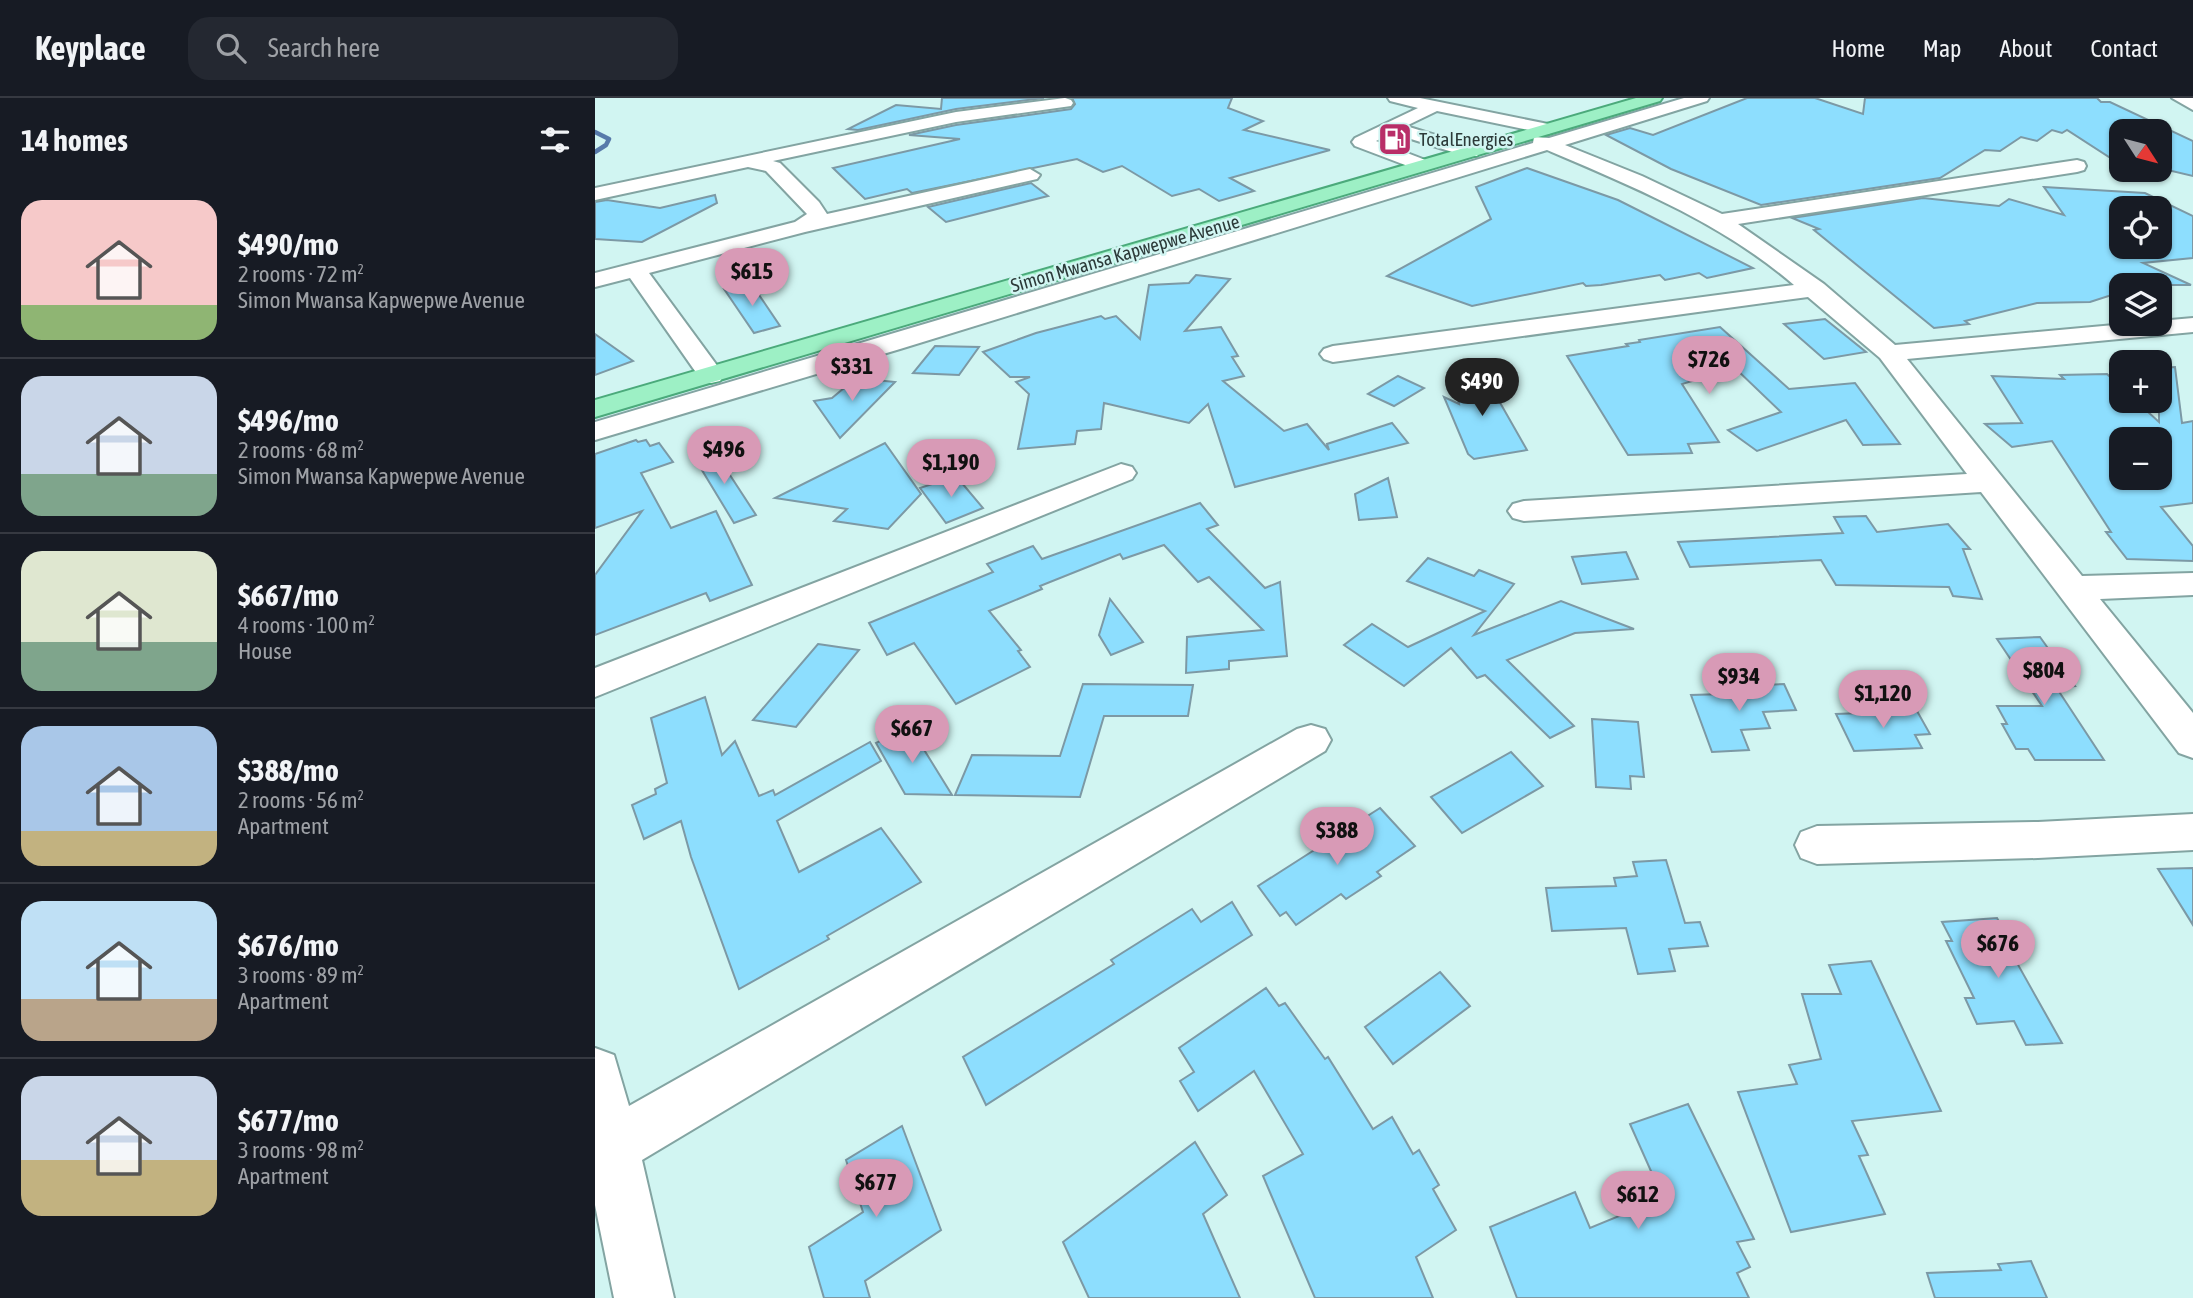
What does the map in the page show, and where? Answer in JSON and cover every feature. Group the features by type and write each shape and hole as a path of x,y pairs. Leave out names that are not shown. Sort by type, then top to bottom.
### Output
{"main road":[{"name":"Simon Mwansa Kapwepwe Avenue","path":"595,409 1169,250 1423,166 1471,152 1541,137 1654,98"}],"street":[{"path":"1396,98 1435,106 1541,137 1719,221 1780,261 1816,289 1889,353 2193,743"},
{"path":"595,430 1169,250 1541,137 1701,98"},
{"path":"2180,98 2193,105"},
{"path":"595,194 956,117 1065,103"},
{"path":"1423,166 1361,142 1435,106"},
{"path":"1391,127 1471,152"},
{"path":"1399,156 1438,142"},
{"path":"751,162 773,167 812,206 817,214 814,220 802,226"},
{"path":"1719,221 2077,166"},
{"path":"595,280 802,226 1030,175"},
{"path":"636,270 711,375"},
{"path":"1333,354 1816,289"},
{"path":"1889,353 2193,325"},
{"path":"595,683 1121,473"},
{"path":"1524,511 1987,482"},
{"path":"2074,588 2193,584"},
{"path":"611,1147 1311,740"},
{"path":"1817,845 2038,840 2193,832"},
{"path":"595,1074 643,1298"}],"building":[{"path":"942,98 1044,98 956,109 858,130 848,129 896,105 941,109"},
{"path":"1072,98 1232,98 1228,108 1263,121 1244,130 1330,150 1230,178 1254,191 1219,201 1199,189 1172,196 1122,166 1103,172 1077,159 912,193 907,189 865,199 833,168 960,139 909,135 956,125 1071,109 1075,104"},
{"path":"1747,98 1815,98 1863,114 1865,98 2097,98 2101,102 2110,102 2146,119 2109,119 2109,157 2067,130 2062,133 2052,130 2037,141 2021,137 2000,151 1985,150 1940,178 1761,205 1671,169 1606,135 1630,128 1653,135"},
{"path":"2172,131 2193,141 2193,176 2172,171"},
{"path":"1527,168 1618,200 1753,268 1707,278 1699,273 1665,280 1660,275 1601,285 1586,286 1583,283 1472,306 1387,276 1491,219 1476,187"},
{"path":"1031,183 1048,196 946,222 928,207"},
{"path":"2044,187 2145,193 2151,196 2109,196 2109,259 2172,259 2172,206 2193,216 2193,258 2143,263 2165,273 2109,273 2109,296 2090,302 2037,303 1965,321 1969,324 1934,328 1814,230 1819,229 1792,218 1923,198 1999,206 2009,199 2064,215"},
{"path":"715,195 717,203 642,242 595,239 595,202 607,200 660,208"},
{"path":"1196,275 1230,279 1185,331 1221,327 1238,356 1232,357 1244,376 1223,381 1284,431 1307,424 1329,450 1327,444 1392,423 1408,443 1235,487 1208,404 1189,423 1104,403 1101,429 1077,431 1075,444 1018,449 1029,394 1016,382 1030,377 1010,377 983,352 1036,333 1101,316 1105,319 1116,316 1140,339 1149,285 1189,283"},
{"path":"2172,276 2191,285 2172,285"},
{"path":"751,283 780,326 754,333 724,289"},
{"path":"1825,319 1866,352 1824,359 1784,324"},
{"path":"1720,327 1789,389 1855,383 1900,444 1863,445 1846,420 1757,451 1728,430 1781,412 1736,369 1738,367 1682,384 1719,442 1688,444 1692,453 1628,455 1567,356 1628,346 1626,344 1640,342 1639,340"},
{"path":"595,334 633,361 595,375"},
{"path":"935,346 979,347 959,375 913,373"},
{"path":"2172,367 2175,367 2182,423 2193,421 2193,503 2161,507 2193,546 2193,561 2127,559 2106,532 2111,532 2052,441 2012,447 1985,424 2022,423 1992,376 2064,379 2060,375 2107,374 2109,413 2149,413 2159,422 2159,413 2172,413"},
{"path":"1482,371 1527,450 1474,459 1468,454 1444,397 1459,404 1453,372"},
{"path":"1398,376 1424,388 1394,406 1368,394"},
{"path":"856,378 895,382 840,438 814,401 832,398"},
{"path":"636,440 646,440 650,446 659,443 673,462 641,473 671,528 716,511 752,585 710,601 706,593 595,635 595,575 642,511 595,528 595,454"},
{"path":"885,443 921,494 888,529 834,521 847,509 775,498"},
{"path":"711,446 756,515 734,523 694,457"},
{"path":"956,476 983,508 946,523 920,488"},
{"path":"1388,478 1397,517 1359,520 1355,494"},
{"path":"1200,503 1218,525 1207,529 1265,588 1280,582 1287,656 1229,661 1229,669 1186,673 1187,637 1263,630 1209,577 1198,582 1164,545 1123,559 1120,554 1040,586 1042,589 989,611 1021,650 1018,651 1030,667 956,704 914,643 887,655 869,623 993,572 987,564 1033,546 1042,559"},
{"path":"1866,516 1877,532 1948,524 1970,549 1963,549 1982,599 1953,596 1949,587 1836,585 1821,560 1690,567 1678,542 1843,533 1834,517"},
{"path":"1626,552 1638,579 1582,584 1572,557"},
{"path":"1428,558 1474,576 1479,570 1514,584 1474,635 1561,601 1634,629 1575,633 1507,660 1574,726 1550,738 1485,675 1477,678 1451,648 1404,686 1344,645 1372,624 1408,647 1485,611 1407,581"},
{"path":"1110,599 1143,642 1111,655 1099,635"},
{"path":"2040,637 2075,686 2056,687 2104,760 2035,760 2028,749 2016,749 2002,724 2007,724 1997,706 2042,706 1997,639"},
{"path":"818,644 859,650 796,727 753,720"},
{"path":"1083,684 1193,685 1188,716 1104,716 1080,797 955,795 972,755 1060,756"},
{"path":"1784,684 1796,710 1763,712 1770,728 1741,730 1749,750 1712,752 1691,695 1724,694 1721,687"},
{"path":"705,697 722,755 735,741 759,796 773,790 775,795 870,742 881,761 777,821 799,872 881,828 921,882 827,936 829,939 739,989 691,857 681,821 644,839 632,805 656,794 655,789 667,783 651,718"},
{"path":"1917,711 1930,734 1915,735 1922,748 1854,751 1836,714"},
{"path":"1592,719 1638,722 1644,777 1630,776 1631,789 1596,787"},
{"path":"910,727 952,795 905,794 876,743"},
{"path":"1511,752 1543,786 1462,833 1431,797"},
{"path":"1380,808 1415,846 1377,872 1381,876 1346,899 1341,894 1296,925 1286,912 1280,916 1258,886"},
{"path":"1666,860 1685,923 1700,922 1708,946 1669,949 1675,971 1638,974 1626,928 1552,931 1546,888 1616,886 1614,878 1637,876 1633,862"},
{"path":"2193,868 2193,925 2158,869"},
{"path":"1232,902 1252,935 986,1105 963,1057 1114,964 1111,960 1192,909 1201,922"},
{"path":"1997,918 2021,962 2017,963 2062,1043 2026,1045 2014,1021 1977,1024 1965,998 1974,998 1946,941 1952,941 1942,922"},
{"path":"1871,961 1941,1111 1852,1121 1868,1155 1859,1156 1885,1214 1791,1232 1738,1092 1797,1084 1789,1065 1821,1059 1802,994 1841,994 1829,965"},
{"path":"1440,972 1470,1006 1393,1064 1365,1027"},
{"path":"1266,988 1279,1006 1285,1003 1325,1059 1328,1057 1373,1129 1392,1117 1413,1154 1419,1150 1439,1185 1433,1189 1456,1230 1416,1257 1433,1298 1315,1298 1263,1176 1303,1154 1254,1071 1198,1111 1180,1081 1194,1072 1179,1048"},
{"path":"1688,1104 1754,1239 1737,1242 1750,1267 1737,1273 1749,1298 1517,1298 1490,1227 1575,1192 1590,1228 1663,1198 1630,1124"},
{"path":"902,1126 941,1230 865,1281 870,1298 824,1298 809,1247 863,1212 846,1160"},
{"path":"1195,1142 1227,1195 1203,1214 1240,1298 1089,1298 1063,1242"},
{"path":"2031,1261 2047,1298 1935,1298 1927,1273 2001,1270 1998,1264"}],"waterway":[{"path":"595,132 609,139 606,145 595,152"}],"place":[{"name":"TotalEnergies","path":"1395,139"}]}
